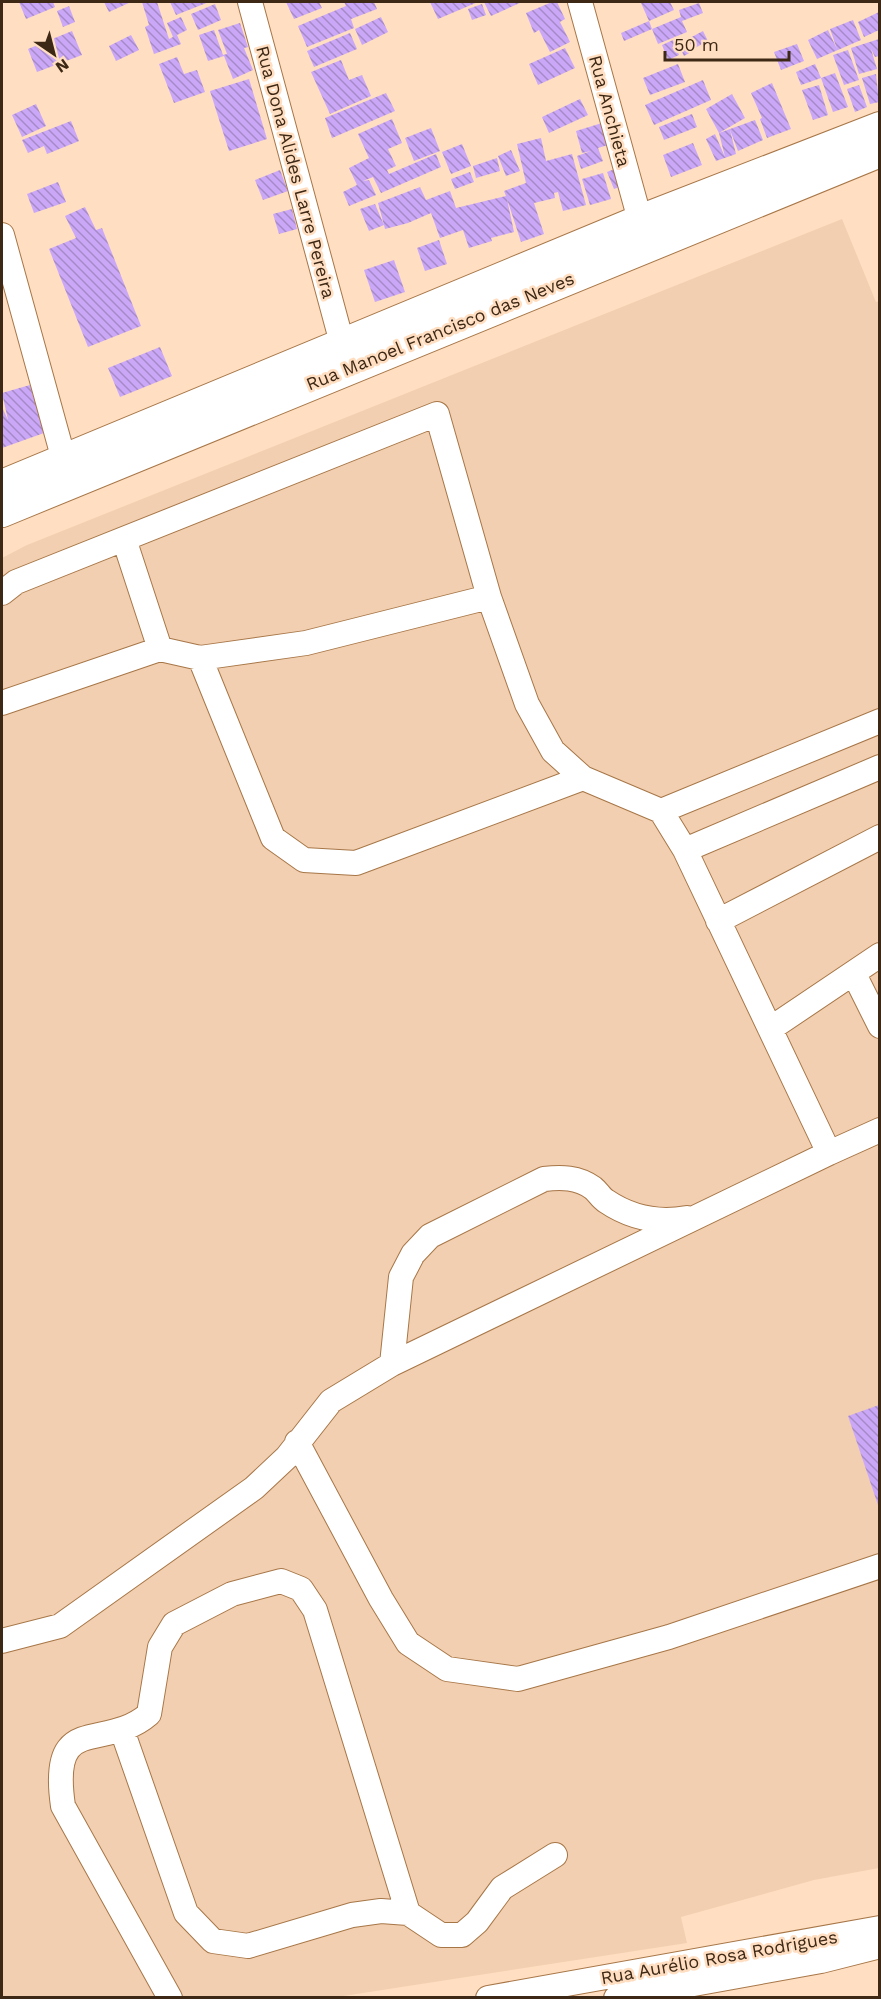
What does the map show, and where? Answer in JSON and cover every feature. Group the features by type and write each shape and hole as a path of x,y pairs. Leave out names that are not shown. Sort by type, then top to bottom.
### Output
{"main road":[{"name":"Rua Manoel Francisco das Neves","path":"2,485 640,220 879,127"},
{"name":"Rua Manoel Francisco das Neves","path":"2,512 879,152"}],"street":[{"name":"Rua Dona Alides Larre Pereira","path":"250,2 342,343"},
{"name":"Rua Anchieta","path":"580,2 640,220"},
{"path":"2,235 64,460"},
{"path":"2,593 15,582 437,414 489,597 527,704 553,751 583,778 661,811 685,850 829,1153"},
{"path":"124,539 160,649"},
{"path":"2,703 160,649 200,658 306,642 489,597"},
{"path":"200,658 273,838 303,860 356,863 583,778"},
{"path":"661,811 879,721"},
{"path":"685,850 879,767"},
{"path":"718,921 879,837"},
{"path":"770,1029 879,955"},
{"path":"854,974 879,1026"},
{"path":"2,1641 60,1626 254,1488 287,1457 331,1401 392,1364 879,1130"},
{"path":"392,1364 401,1277 412,1254 430,1236 544,1179 560,1177 577,1180 592,1187 605,1201 635,1216 667,1221 700,1216"},
{"path":"297,1442 408,1643 447,1669 518,1678 669,1637 879,1566"},
{"path":"170,1998 63,1806 59,1777 67,1752 83,1737 136,1726 149,1714 160,1647 174,1624 232,1594 281,1581 301,1589 315,1610 408,1913"},
{"path":"122,1730 186,1913 213,1941 248,1946 352,1915 381,1911 408,1913 441,1935 462,1935 477,1922 502,1888 555,1855"},
{"name":"Rua Aurélio Rosa Rodrigues","path":"488,1998 879,1928"},
{"name":"Rua Aurélio Rosa Rodrigues","path":"616,1998 821,1961 879,1946"}],"shaded area":[{"path":"842,219 876,302 880,301 879,1868 814,1880 681,1917 687,1943 337,1997 2,1998 2,558 27,545"}],"building":[{"path":"19,2 53,2 55,7 26,19"},
{"path":"104,2 131,2 109,12"},
{"path":"142,2 157,2 169,39 173,37 167,23 181,17 187,30 177,35 181,44 154,54 145,27 149,25"},
{"path":"170,2 209,2 176,15"},
{"path":"286,2 319,2 322,8 294,19"},
{"path":"344,2 374,2 377,9 351,19 354,28 307,47 298,26 346,6"},
{"path":"430,2 478,2 438,19"},
{"path":"484,2 522,2 491,16"},
{"path":"557,2 565,19 560,22 570,42 550,52 539,30 534,33 526,13"},
{"path":"670,2 674,10 649,21 641,3"},
{"path":"699,3 703,13 682,21 687,32 658,44 652,29 681,17 679,10"},
{"path":"215,4 221,20 198,30 191,14"},
{"path":"482,4 486,15 472,20 468,9"},
{"path":"69,6 75,22 63,27 57,11"},
{"path":"879,12 879,30 864,37 858,22"},
{"path":"381,17 388,32 362,45 355,29"},
{"path":"853,20 861,40 817,59 808,40 828,30 837,49 830,29"},
{"path":"649,21 652,29 624,41 621,33"},
{"path":"240,23 248,47 244,48 253,70 233,79 224,56 208,61 199,35 214,30 223,55 227,54 218,30"},
{"path":"72,31 82,55 37,72 28,49"},
{"path":"703,31 708,41 693,49 688,39"},
{"path":"350,33 357,49 314,67 307,51"},
{"path":"131,35 139,50 116,61 109,46"},
{"path":"684,38 691,52 684,56 677,42"},
{"path":"879,39 879,56 875,57 871,49 877,69 859,74 851,48"},
{"path":"673,40 679,55 668,60 662,45"},
{"path":"797,44 804,61 781,70 774,52"},
{"path":"565,48 575,68 538,85 529,64"},
{"path":"848,50 859,80 844,85 833,55"},
{"path":"177,57 184,74 197,70 205,92 174,103 159,64"},
{"path":"341,60 349,80 362,75 371,96 330,114 311,72"},
{"path":"678,64 685,82 650,95 643,78"},
{"path":"815,64 821,78 801,85 796,72"},
{"path":"835,73 848,107 833,112 821,78"},
{"path":"876,74 879,102 870,104 862,78"},
{"path":"249,79 267,139 229,151 210,91"},
{"path":"703,80 711,100 654,125 645,105"},
{"path":"772,83 791,129 767,138 760,119 762,118 751,93"},
{"path":"819,85 828,115 813,120 802,90"},
{"path":"859,85 867,107 855,112 847,89"},
{"path":"386,93 395,111 332,138 325,118"},
{"path":"732,94 745,118 719,133 706,109"},
{"path":"580,99 588,115 549,133 542,117"},
{"path":"36,104 46,126 22,137 12,115"},
{"path":"692,114 697,127 664,140 659,127"},
{"path":"392,119 402,143 388,149 396,166 387,170 389,174 436,154 441,167 381,193 373,177 363,181 369,180 376,195 349,206 343,192 357,185 349,168 369,158 358,134"},
{"path":"755,120 763,140 738,151 730,130 736,154 716,161 706,139 715,134 725,157 719,133"},
{"path":"71,121 79,141 47,154 44,146 28,153 22,140"},
{"path":"602,123 608,145 598,148 603,161 581,169 577,156 591,151 582,153 576,131"},
{"path":"431,128 440,151 414,161 405,138"},
{"path":"541,138 546,161 572,154 586,205 563,211 558,192 554,193 555,198 534,203 544,234 521,242 507,199 514,232 491,238 492,241 469,248 463,230 440,238 431,213 408,223 385,229 378,203 420,187 426,200 450,191 456,208 506,196 504,191 526,183 517,144"},
{"path":"693,143 702,165 671,177 663,155"},
{"path":"462,144 471,166 451,174 442,152"},
{"path":"511,150 520,171 506,176 498,156"},
{"path":"497,158 500,171 476,178 473,166"},
{"path":"617,168 625,185 614,189 607,172"},
{"path":"280,170 288,191 263,200 255,180"},
{"path":"470,172 474,182 455,189 451,179"},
{"path":"603,173 611,199 590,205 582,179"},
{"path":"58,182 66,202 34,213 27,194"},
{"path":"375,204 384,225 369,231 360,209"},
{"path":"85,207 96,230 102,228 141,326 88,347 49,249 76,238 65,216"},
{"path":"292,209 297,229 279,234 273,214"},
{"path":"439,240 447,264 425,271 417,248"},
{"path":"394,260 405,292 375,302 364,270"},
{"path":"160,347 172,376 120,397 108,368"},
{"path":"30,385 44,433 2,448 2,407 8,420 2,393"},
{"path":"879,1405 879,1508 848,1416"}]}
